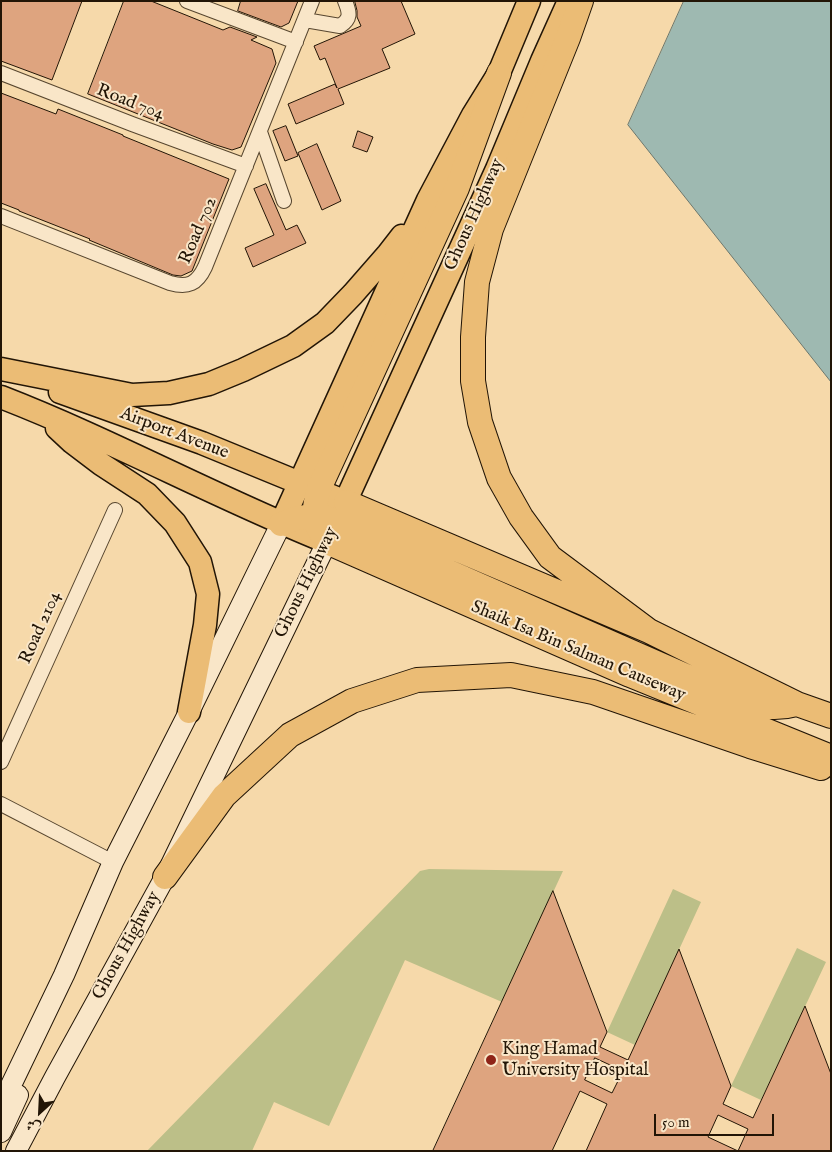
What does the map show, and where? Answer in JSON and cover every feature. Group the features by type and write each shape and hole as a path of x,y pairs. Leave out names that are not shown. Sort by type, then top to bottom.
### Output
{"highway":[{"path":"581,1 491,229 483,255 477,282 473,337 473,381 480,422 499,478 527,525 550,557 649,631"},
{"path":"499,73 457,188 308,487 316,526 337,522 649,631 797,704 831,716"},
{"path":"281,524 302,516 314,516"},
{"path":"337,522 745,702 768,707 797,704"},
{"name":"Shaik Isa Bin Salman Causeway","path":"337,522 630,675 831,758"},
{"path":"165,877 224,796 290,735 352,701 417,680 511,675 593,692 750,746 831,771"}],"main road":[{"path":"1,1106 64,975 113,862 190,712 281,524 308,487 428,200 469,123 499,73 529,1"},
{"name":"Ghous Highway","path":"16,1151 165,877 337,522 497,169 569,1"},
{"path":"1,370 132,395 169,393 209,384 293,346 325,322 353,294 388,254 428,200"},
{"name":"Airport Avenue","path":"1,370 202,442 308,487 337,522"},
{"name":"Airport Avenue","path":"1,397 42,413 281,524 337,522"},
{"path":"42,413 72,442 101,464 147,494 175,523 200,562 208,594 205,625 190,712"},
{"path":"1,1132 61,1000 64,975"}],"street":[{"path":"187,1 220,7 296,42"},
{"name":"Road 702","path":"1,216 170,283 181,286 192,284 200,277 205,267 312,1"},
{"path":"305,20 340,26 346,22 349,16 345,1"},
{"name":"Road 704","path":"1,73 246,166"},
{"path":"260,132 284,201"},
{"name":"Road 2104","path":"1,762 115,510"},
{"path":"1,804 113,862"}],"green space":[{"path":"429,869 563,871 502,1002 405,960 329,1126 274,1102 252,1151 147,1151 420,871"},
{"path":"673,889 701,902 635,1045 607,1032"},
{"path":"797,948 826,962 761,1100 731,1086"}],"water":[{"path":"684,1 831,1 831,382 628,125"}],"building":[{"path":"1,1 82,1 52,80 1,61"},
{"path":"124,1 151,1 223,30 230,27 257,37 251,40 272,49 276,63 241,147 232,150 213,144 88,94"},
{"path":"241,1 298,1 289,23 281,27 238,11"},
{"path":"355,1 401,1 415,34 382,49 390,68 338,89 344,104 296,124 288,104 335,84 337,88 325,58 320,60 314,46 361,26 357,17"},
{"path":"1,93 56,114 58,109 229,179 192,271 181,276 173,275 1,203"},
{"path":"286,126 298,156 285,161 273,131"},
{"path":"358,131 373,137 367,152 353,147"},
{"path":"317,144 341,201 322,210 298,153"},
{"path":"266,184 286,230 297,225 306,243 253,267 245,248 274,235 254,189"},
{"path":"553,891 607,1032 600,1047 628,1060 679,949 731,1086 723,1104 753,1118 805,1006 831,1074 831,1151 738,1151 586,1151 607,1104 580,1091 552,1151 433,1151","holes":["595,1058 623,1071 612,1093 585,1080","718,1115 748,1129 738,1151 708,1137"]}],"place":[{"name":"King Hamad University Hospital","path":"491,1060"}]}
